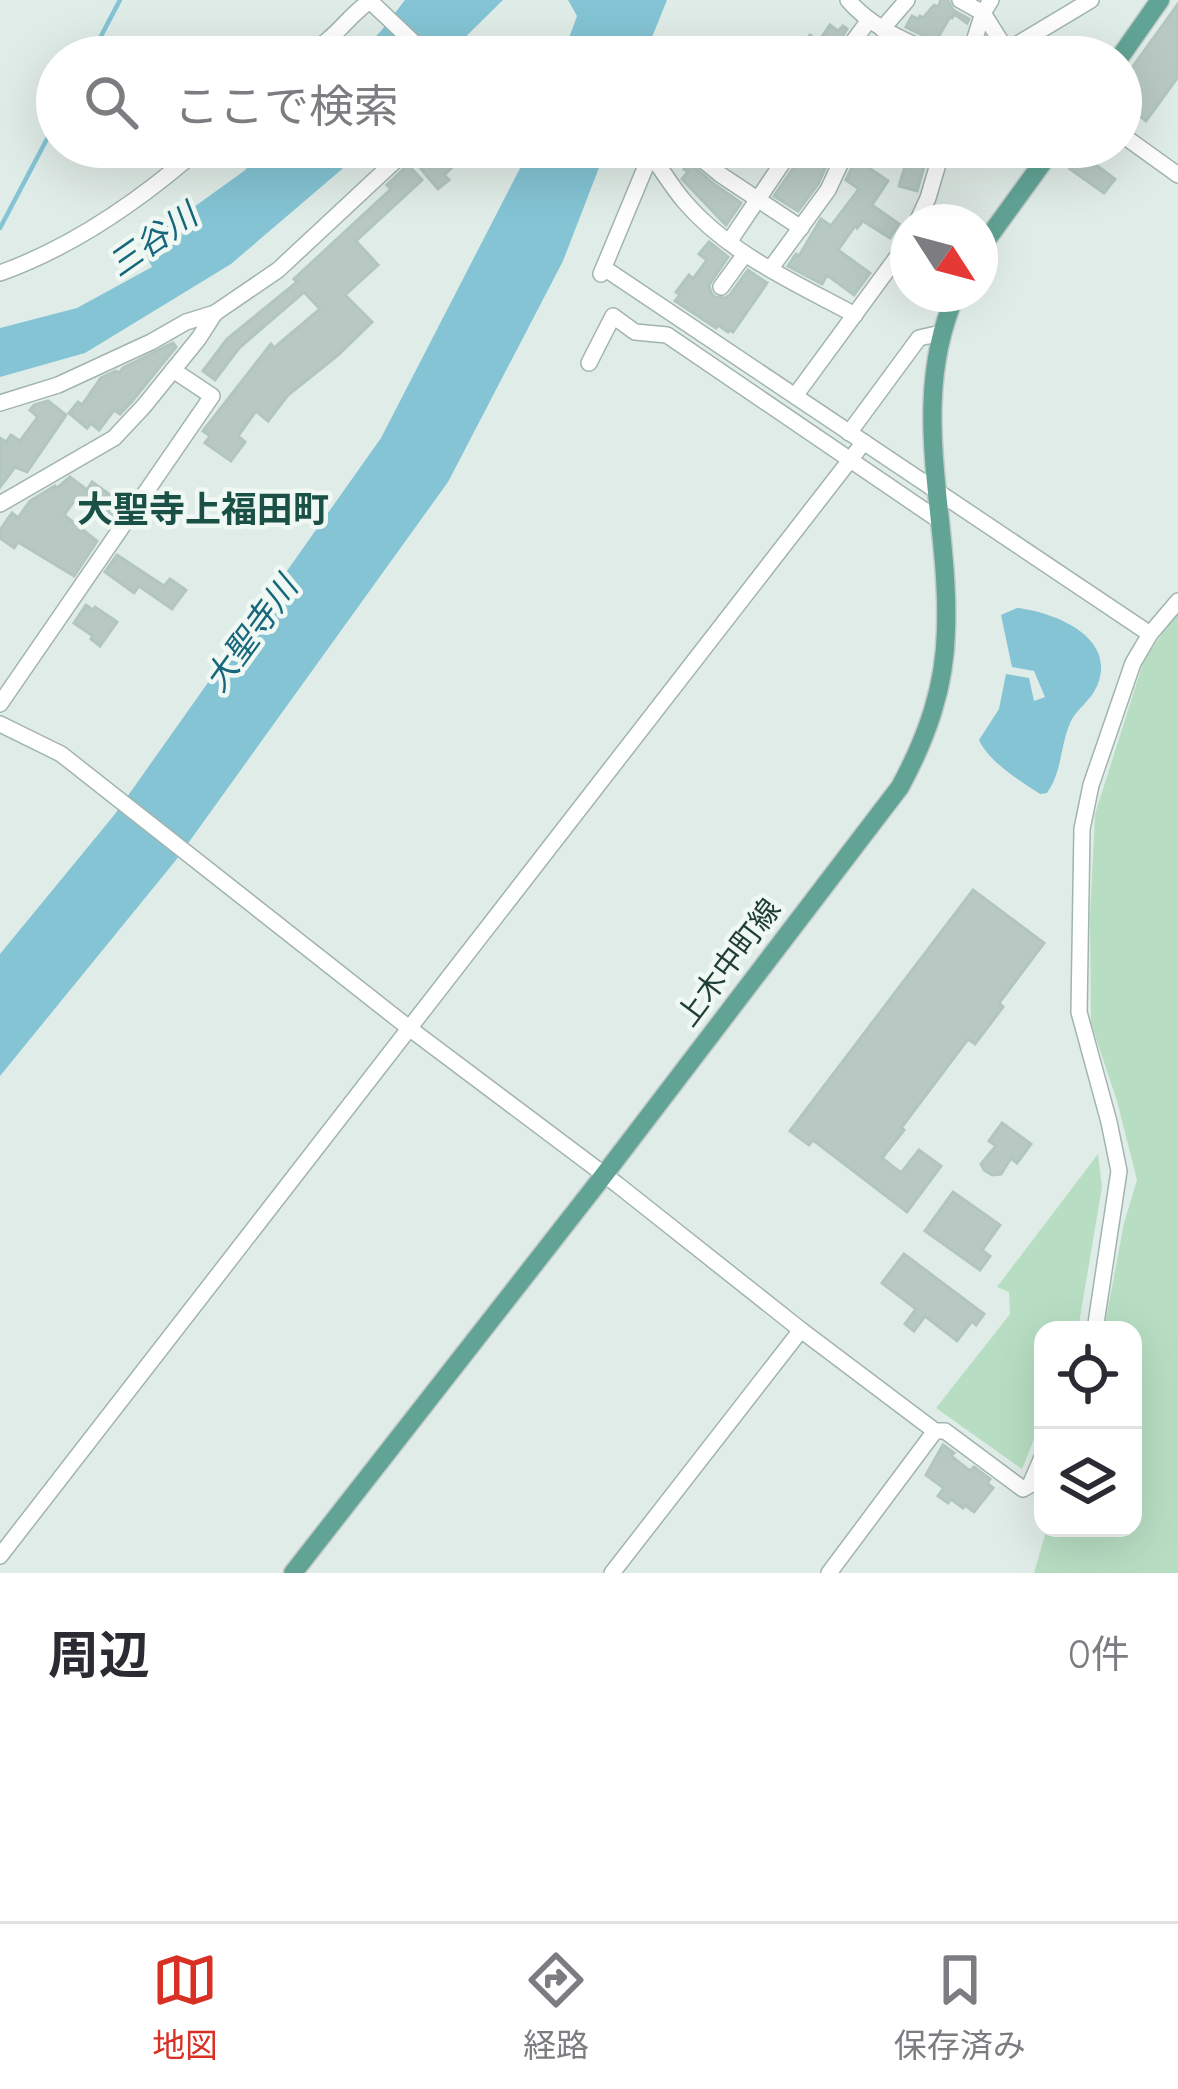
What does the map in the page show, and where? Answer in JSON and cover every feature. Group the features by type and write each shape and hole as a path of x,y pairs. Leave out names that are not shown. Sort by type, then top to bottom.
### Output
{"main road":[{"path":"1135,36 1160,0"},
{"path":"998,224 1039,168"},
{"name":"上木中町線","path":"293,1573 604,1175 900,787 915,759 936,702 944,656 946,606 932,436 933,373 949,312"}],"street":[{"path":"848,0 875,25 898,36"},
{"path":"864,36 908,0"},
{"path":"960,0 987,6"},
{"path":"1035,36 1091,0"},
{"path":"335,36 370,1 406,36"},
{"path":"987,6 999,36"},
{"path":"976,36 987,6"},
{"path":"1142,149 1178,176"},
{"path":"0,273 90,228 176,168"},
{"path":"0,404 58,386 186,322 214,313 278,270 385,168"},
{"path":"646,168 603,271 1150,634"},
{"path":"664,168 684,200 729,242 855,315"},
{"path":"712,168 801,228"},
{"path":"729,242 777,168"},
{"path":"771,268 828,190 838,168"},
{"path":"925,204 937,168"},
{"path":"721,287 745,254"},
{"path":"795,396 890,267"},
{"path":"0,504 114,438 199,338 214,313"},
{"path":"589,363 613,316 635,332 667,335 940,521"},
{"path":"0,1556 849,461 856,437 919,338 941,333"},
{"path":"0,704 212,396 173,370"},
{"path":"1096,1321 1119,1171 1079,1012 1082,829 1090,784 1133,663 1178,601"},
{"path":"0,724 62,754 409,1028 935,1431 945,1431 1023,1489 1034,1476"},
{"path":"612,1573 801,1330"},
{"path":"829,1573 935,1431"}],"green space":[{"path":"1178,611 1178,1573 1034,1573 1044,1537 1142,1537 1142,1321 1106,1321 1137,1180 1091,1023 1090,916 1095,814 1144,660"},
{"path":"1098,1154 1102,1187 1079,1321 1034,1321 1034,1439 1022,1469 936,1408 1010,1314 1009,1292 997,1287"}],"water":[{"path":"405,0 503,0 466,36 376,36"},
{"path":"568,0 667,0 652,36 570,36 577,16"},
{"name":"三谷川","path":"343,168 231,264 85,353 0,377 0,328 77,308 152,267 141,245 244,171"},
{"name":"大聖寺川","path":"520,168 599,168 563,261 448,482 176,860 0,1076 0,954 115,814 381,438"},
{"path":"1017,608 1048,615 1079,630 1099,654 1101,669 1097,686 1070,723 1052,785 1040,794 997,763 979,740 999,709 1006,674 1029,678 1034,701 1045,697 1034,671 1012,667 1001,615"}],"building":[{"path":"941,0 948,0 953,10 969,19 967,23 954,14 939,36 925,36 906,27 912,16 923,18 934,5 938,7"},
{"path":"1178,4 1178,77 1146,121 1142,118 1142,54"},
{"path":"830,25 838,31 843,26 847,29 843,36 822,36"},
{"path":"405,168 422,180 356,241 378,265 345,295 372,322 288,395 268,421 256,411 238,436 245,442 231,461 205,443 210,436 203,431 271,344 274,348 320,309 304,292 239,348 215,380 203,371 227,339 297,282 294,279 391,189 387,185"},
{"path":"452,168 444,175 449,180 438,189 421,169"},
{"path":"695,168 741,203 726,225 682,179 688,172 684,169"},
{"path":"793,168 825,168 798,211 774,196"},
{"path":"852,168 869,168 888,181 872,205 890,218 890,238 863,221 838,250 870,273 854,295 827,275 822,284 788,266 821,219 831,226 859,189 846,180"},
{"path":"905,168 924,168 917,191 899,186"},
{"path":"1100,168 1115,179 1104,193 1070,169"},
{"path":"709,242 728,257 709,285 715,297 730,295 748,270 767,283 733,332 716,328 675,301 689,275 693,279 707,260 699,254"},
{"path":"173,343 176,347 133,400 120,414 114,410 99,430 91,423 87,428 69,413 78,402 82,405 101,378"},
{"path":"48,401 66,415 27,472 15,467 0,487 0,438 6,442 11,435 20,441 38,417 30,410"},
{"path":"70,477 87,490 92,482 123,504 112,519 77,497 64,515 97,541 74,576 18,542 14,548 0,538 12,513 18,518 30,501"},
{"path":"117,555 164,586 170,579 186,590 172,609 139,586 134,593 105,572"},
{"path":"86,605 117,622 100,646 74,623"},
{"path":"973,890 1044,943 999,1003 1003,1007 975,1044 968,1039 882,1158 901,1173 919,1150 941,1166 907,1212 813,1140 809,1145 790,1131"},
{"path":"1002,1123 1031,1144 1017,1163 1011,1158 1001,1174 992,1175 981,1164 996,1146 989,1141"},
{"path":"953,1192 1000,1225 982,1250 990,1256 980,1270 925,1231"},
{"path":"904,1254 984,1314 957,1341 925,1316 914,1331 905,1324 916,1309 882,1283"},
{"path":"943,1445 970,1471 974,1467 990,1479 987,1483 993,1488 974,1512 938,1496 944,1488 926,1475"}],"waterway":[{"path":"101,36 120,0"},
{"path":"0,228 36,160"}],"district":[{"name":"大聖寺上福田町","path":"203,508"}]}
